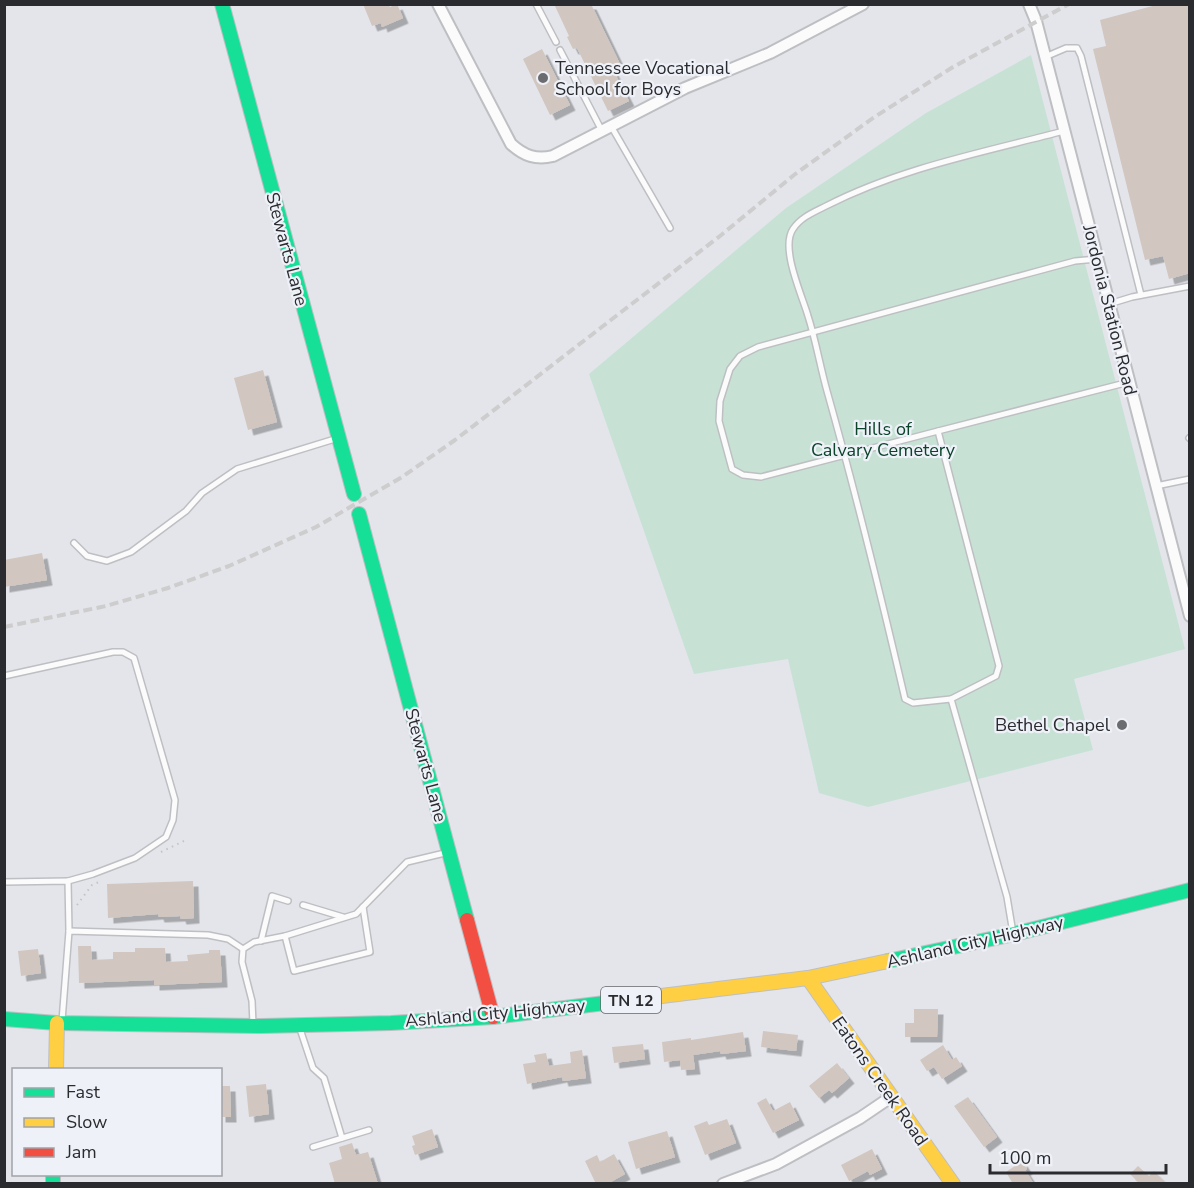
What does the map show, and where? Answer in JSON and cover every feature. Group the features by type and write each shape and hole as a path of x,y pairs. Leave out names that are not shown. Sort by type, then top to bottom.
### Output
{"street":[{"name":"Stewarts Lane","path":"222,4 354,494"},
{"path":"441,7 511,144 520,152 533,157 553,156 685,88 770,53 863,4"},
{"name":"Jordonia Station Road","path":"1029,4 1036,21 1189,609"},
{"name":"Stewarts Lane","path":"359,514 493,1017"},
{"name":"Ashland City Highway","path":"4,1019 59,1023 253,1026 493,1017 808,978 1014,934 1190,890"},
{"name":"Eatons Creek Road","path":"808,978 953,1184"},
{"path":"56,1068 59,1023"},
{"path":"723,1184 776,1164 860,1118 891,1097"}],"lane":[{"path":"536,4 556,42"},
{"path":"1045,57 1066,48 1077,48 1081,56 1142,295"},
{"path":"560,50 606,129 670,228"},
{"path":"938,431 999,666 996,676 951,699 913,703 905,699 863,519 788,247 792,230 806,216 840,199 899,176 1064,131"},
{"path":"1097,259 1075,261 758,347 740,357 730,369 720,401 719,421 732,469 743,475 761,477 1129,382"},
{"path":"1109,304 1190,286"},
{"path":"74,543 87,556 107,561 131,552 186,511 202,493 237,469 338,438"},
{"path":"1156,486 1190,479"},
{"path":"4,676 113,652 123,652 134,658 175,800 173,820 166,837 135,858 68,881 4,882"},
{"path":"951,699 1007,897 1014,934"},
{"path":"243,949 254,942 285,936 356,914 407,862 449,852"},
{"path":"59,1023 69,931 68,881"},
{"path":"261,941 272,896 288,901"},
{"path":"303,905 345,917"},
{"path":"285,936 294,971 370,952 363,907"},
{"path":"69,931 208,934 228,939 243,949"},
{"path":"243,949 242,962 252,1001 253,1026"},
{"path":"299,1025 313,1068 324,1078 342,1138"},
{"path":"313,1147 369,1130"}],"path":[{"path":"155,855 186,840"},
{"path":"75,907 92,885 102,880"}],"green space":[{"name":"Hills of Calvary Cemetery","path":"1031,55 1185,649 1074,679 1093,750 868,807 819,793 788,659 694,674 589,374 786,208 926,113"}],"building":[{"path":"363,4 388,4 390,7 397,4 403,18 382,27 381,23 372,26"},
{"path":"554,4 591,4 620,64 612,68 629,101 608,111 577,48 573,49"},
{"path":"1160,4 1190,4 1190,273 1169,279 1163,256 1145,260 1093,49 1106,46 1100,20"},
{"path":"542,49 570,105 550,115 523,59"},
{"path":"263,370 277,422 248,430 234,378"},
{"path":"42,553 47,580 4,587 4,560"},
{"path":"193,881 194,918 159,917 158,914 108,918 107,884"},
{"path":"78,946 91,946 92,960 113,959 113,952 135,952 135,948 165,948 166,962 188,961 187,955 220,950 222,982 154,985 154,980 79,983"},
{"path":"38,949 41,973 21,976 18,951"},
{"path":"914,1009 938,1009 937,1037 905,1037 905,1023 914,1023"},
{"path":"763,1031 798,1035 796,1051 761,1047"},
{"path":"743,1032 746,1051 721,1054 720,1051 693,1055 695,1069 681,1070 680,1060 664,1062 662,1042"},
{"path":"643,1044 645,1059 614,1063 612,1047"},
{"path":"943,1045 952,1060 956,1057 962,1066 942,1079 934,1067 927,1071 920,1060"},
{"path":"582,1050 586,1078 563,1081 562,1077 527,1084 523,1064 536,1062 534,1055 546,1053 549,1066 571,1063 570,1052"},
{"path":"837,1063 849,1078 832,1093 829,1090 819,1098 809,1086"},
{"path":"266,1084 269,1114 249,1117 246,1086"},
{"path":"222,1086 230,1086 231,1117 222,1117"},
{"path":"968,1097 997,1137 984,1147 954,1106"},
{"path":"766,1098 773,1111 790,1102 799,1120 773,1133 757,1103"},
{"path":"727,1119 736,1143 705,1155 694,1126 707,1121 709,1125"},
{"path":"432,1129 438,1147 415,1155 412,1136"},
{"path":"667,1131 675,1157 636,1169 628,1142"},
{"path":"352,1143 356,1155 368,1152 378,1184 335,1184 329,1163 342,1159 339,1147"},
{"path":"872,1149 882,1169 870,1175 868,1171 849,1181 841,1165"},
{"path":"614,1154 625,1174 607,1184 596,1184 585,1161 597,1155 600,1162"},
{"path":"1022,1161 1034,1184 1013,1184 1006,1172"},
{"path":"1138,1166 1149,1176 1154,1171 1167,1184 1140,1184 1130,1174"}],"railway":[{"path":"4,627 106,606 168,588 229,566 316,527 402,477 455,440 720,236 794,175 873,118 953,67 1069,4"}],"traffic: fast":[{"path":"222,4 354,494"},
{"path":"359,514 467,920"},
{"path":"888,961 1014,934 1190,890"},
{"path":"4,1019 57,1023 262,1026 391,1023 493,1017 637,999"},
{"path":"53,1176 53,1184"}],"traffic: slow":[{"path":"637,999 808,978 888,961"},
{"path":"808,978 953,1184"},
{"path":"56,1068 57,1023"}],"traffic: jam":[{"path":"467,920 493,1017"}],"place":[{"name":"Tennessee Vocational School for Boys","path":"543,78"},
{"name":"Bethel Chapel","path":"1122,725"}]}
